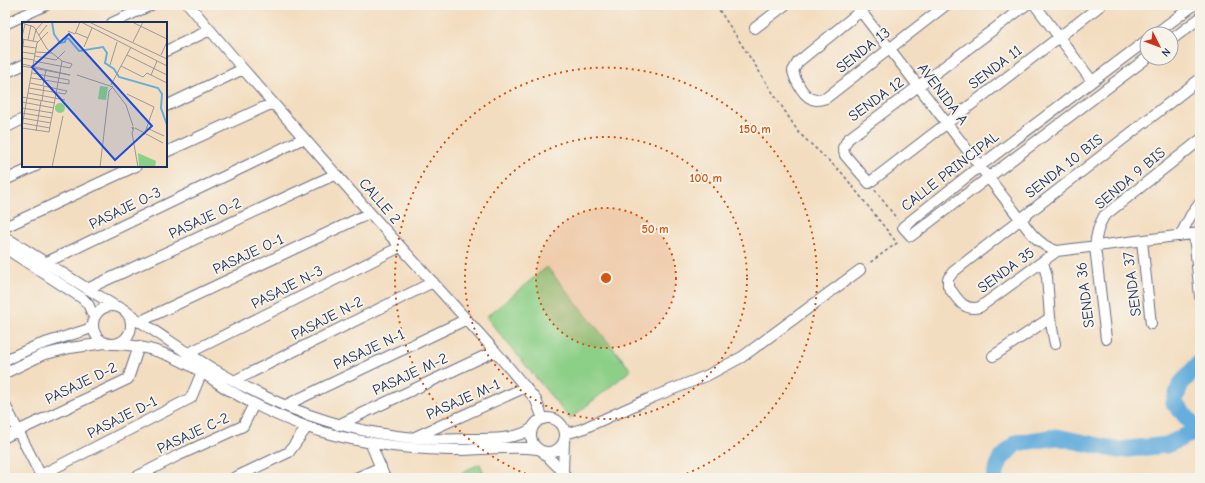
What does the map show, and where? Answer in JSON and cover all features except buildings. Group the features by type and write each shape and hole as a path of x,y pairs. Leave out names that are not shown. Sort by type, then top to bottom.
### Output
{"street":[{"path":"5,24 46,5"},
{"path":"114,22 151,5"},
{"name":"CALLE 2","path":"189,5 370,213 467,319 526,387 536,400 543,419"},
{"path":"755,28 785,5"},
{"name":"SENDA 13","path":"861,7 798,62 793,71 795,79 808,96 816,100 826,98 946,5"},
{"name":"SENDA 12","path":"869,183 845,155 843,148 848,139 1026,5"},
{"path":"1034,5 1092,81"},
{"name":"SENDA 11","path":"869,183 1101,5"},
{"path":"1166,26 1194,5"},
{"name":"AVENIDA A","path":"861,7 889,49 1021,220 1041,244 1057,251"},
{"path":"1179,34 1200,18"},
{"path":"167,51 210,30"},
{"name":"CALLE PRINCIPAL","path":"1139,46 980,166 903,227 911,236 1139,64"},
{"path":"5,73 20,66"},
{"path":"167,106 244,69"},
{"name":"SENDA 10 BIS","path":"972,310 965,307 948,286 948,279 954,272 1200,79"},
{"path":"167,152 273,103"},
{"path":"5,128 22,120"},
{"name":"PASAJE O-3","path":"45,263 304,138"},
{"name":"SENDA 9 BIS","path":"1095,248 1099,225 1104,216 1200,140"},
{"path":"5,180 34,167"},
{"path":"5,227 134,167"},
{"name":"PASAJE O-2","path":"88,289 336,174"},
{"path":"1180,236 1191,215 1200,204"},
{"name":"PASAJE O-1","path":"139,322 370,213"},
{"path":"1057,251 1095,248 1197,234 1200,297"},
{"path":"5,236 45,263 119,308 187,354 255,393 284,406 338,425 393,436 413,438 448,440 486,438 524,434 532,429"},
{"name":"SENDA 37","path":"1142,241 1151,324"},
{"name":"PASAJE N-3","path":"187,354 400,247"},
{"path":"5,248 82,298 88,304 94,322 96,336 110,343 140,346 171,356 202,372 254,404 308,427 352,439 392,446 450,450 522,447 550,452 556,450 561,446 564,437 654,397 706,376 742,357 860,270"},
{"name":"SENDA 36","path":"1095,248 1106,339"},
{"name":"SENDA 35","path":"972,310 980,308 1057,251"},
{"path":"1043,262 1047,277 1050,318 1056,344"},
{"name":"PASAJE N-2","path":"234,381 433,282"},
{"path":"5,360 36,346 86,330 94,322 100,310 110,306 119,308 127,314 130,320 131,326 129,333 125,338 110,343 70,348 42,355 5,373"},
{"path":"993,356 1050,318"},
{"name":"PASAJE N-1","path":"284,406 467,319"},
{"name":"PASAJE D-2","path":"5,437 128,379 140,346"},
{"name":"PASAJE M-2","path":"338,425 495,351"},
{"name":"PASAJE D-1","path":"41,476 192,398 202,372"},
{"name":"PASAJE M-1","path":"413,438 526,387"},
{"path":"5,404 41,476"},
{"name":"PASAJE C-2","path":"134,478 177,456 243,426 254,404"},
{"path":"549,418 555,420 563,428 564,475 531,440 534,424 543,419 549,418"},
{"path":"234,478 289,452 308,427"},
{"path":"370,442 385,478"},
{"path":"356,478 380,467"}],"path":[{"path":"716,5 799,133 842,173 897,243 860,270"},
{"path":"869,183 903,227"}],"green space":[{"path":"547,267 631,370 570,419 486,317"},
{"path":"480,464 486,478 464,478 462,472"}],"waterway":[{"path":"994,478 1000,460 1016,443 1057,437 1118,450 1167,445 1198,430 1174,403 1180,385 1200,362"}]}
